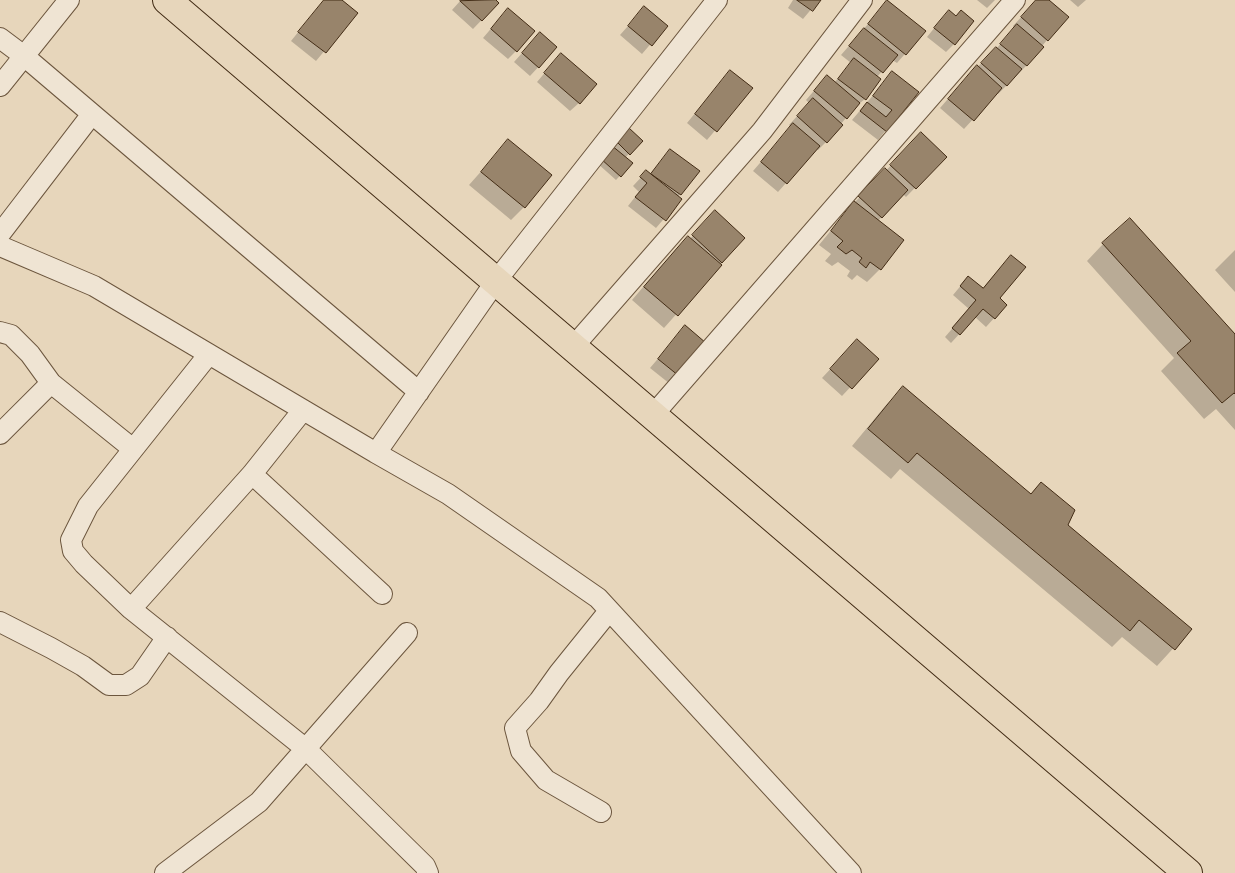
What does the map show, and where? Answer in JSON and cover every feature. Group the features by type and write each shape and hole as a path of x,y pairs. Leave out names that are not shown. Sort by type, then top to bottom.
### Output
{"highway":[{"path":"167,0 1188,873"}],"street":[{"path":"0,86 69,0"},
{"path":"376,453 496,281 717,0"},
{"path":"573,346 762,131 862,0"},
{"path":"653,415 1015,0"},
{"path":"0,38 24,56 419,392"},
{"path":"0,234 92,114"},
{"path":"0,246 94,286 448,494 598,598 850,873"},
{"path":"0,332 11,336 30,354 51,383 133,449"},
{"path":"209,354 88,506 71,540 73,551 84,564 131,608 306,749 424,871"},
{"path":"0,434 51,383"},
{"path":"131,608 252,474 304,410"},
{"path":"252,474 382,594"},
{"path":"601,812 546,780 521,751 515,728 539,701 559,672 609,611"},
{"path":"0,622 83,666 109,685 126,685 140,676 167,637"},
{"path":"169,872 259,802 407,633"}],"building":[{"path":"324,0 342,0 358,13 326,53 298,32"},
{"path":"496,0 499,3 482,21 460,1"},
{"path":"797,0 821,0 813,11"},
{"path":"887,0 926,31 906,55 868,24"},
{"path":"1036,0 1049,0 1069,17 1048,41 1021,17"},
{"path":"644,6 668,26 652,46 628,26"},
{"path":"508,8 535,31 517,52 491,29"},
{"path":"949,10 956,16 961,10 974,21 955,45 934,28"},
{"path":"1017,24 1044,47 1027,66 1000,44"},
{"path":"864,28 898,55 883,73 849,46"},
{"path":"540,32 557,47 539,68 522,53"},
{"path":"996,47 1022,69 1007,86 981,63"},
{"path":"561,53 597,84 580,104 544,73"},
{"path":"854,58 881,79 866,100 838,79"},
{"path":"977,65 1002,88 974,121 948,99"},
{"path":"730,70 753,88 717,132 695,114"},
{"path":"892,71 919,92 887,132 860,111 867,102 886,117 892,110 873,96"},
{"path":"827,75 860,103 847,119 814,91"},
{"path":"813,98 843,125 827,143 797,116"},
{"path":"793,123 820,146 787,184 761,162"},
{"path":"629,128 643,141 630,155 616,141"},
{"path":"921,132 947,157 916,189 890,165"},
{"path":"508,139 552,175 525,208 481,172"},
{"path":"611,145 633,163 621,177 600,158"},
{"path":"670,149 700,171 681,195 651,174"},
{"path":"885,168 908,190 882,218 858,196"},
{"path":"646,170 682,199 666,221 635,197 647,183 640,177"},
{"path":"854,201 904,240 881,270 870,262 866,268 859,262 862,258 852,250 846,254 837,247 843,241 831,231"},
{"path":"715,210 745,238 722,263 692,235"},
{"path":"1130,218 1235,334 1235,394 1222,403 1177,353 1191,341 1102,243"},
{"path":"688,236 722,265 678,316 644,287"},
{"path":"1011,255 1026,267 1000,298 1007,305 995,319 983,309 960,335 952,328 976,300 960,286 968,276 983,288"},
{"path":"685,325 706,343 679,376 658,359"},
{"path":"857,339 879,359 852,389 830,369"},
{"path":"903,386 1031,494 1041,482 1075,510 1068,525 1192,629 1175,650 1139,620 1130,631 917,453 908,463 868,429"}]}
